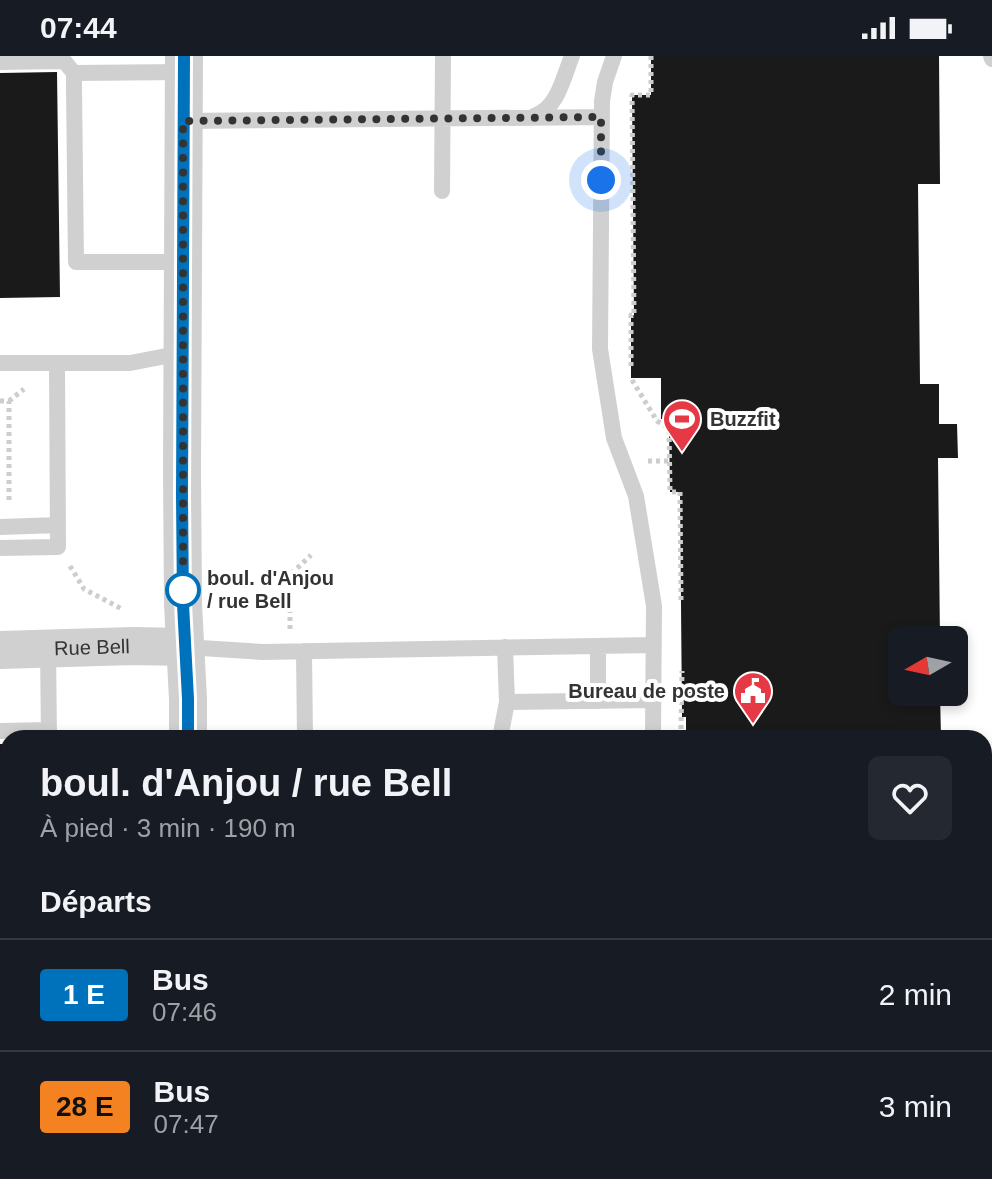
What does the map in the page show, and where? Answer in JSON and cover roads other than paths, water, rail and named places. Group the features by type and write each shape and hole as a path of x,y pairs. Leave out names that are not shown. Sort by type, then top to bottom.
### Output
{"street":[{"path":"184,64 183,589 188,730"},
{"name":"Rue Bell","path":"0,650 185,647"}],"lane":[{"path":"442,191 443,56"},
{"path":"531,117 549,107 572,56"},
{"path":"614,56 605,82 601,117 600,349 614,438 636,496 654,606 653,730"},
{"path":"0,62 64,61 74,73 76,262 183,262"},
{"path":"74,73 184,64"},
{"path":"183,121 601,117"},
{"path":"0,363 130,363 183,353"},
{"path":"0,548 58,547 57,363"},
{"path":"0,527 58,525"},
{"path":"185,647 297,651 653,645"},
{"path":"598,646 598,701"},
{"path":"502,730 507,702 505,647"},
{"path":"48,648 49,730"},
{"path":"297,651 304,730"},
{"path":"507,702 654,700"}],"place":[{"name":"Buzzfit","path":"682,453"},
{"name":"boul. d'Anjou / rue Bell","path":"183,590"},
{"name":"Bureau de poste","path":"753,725"}]}
